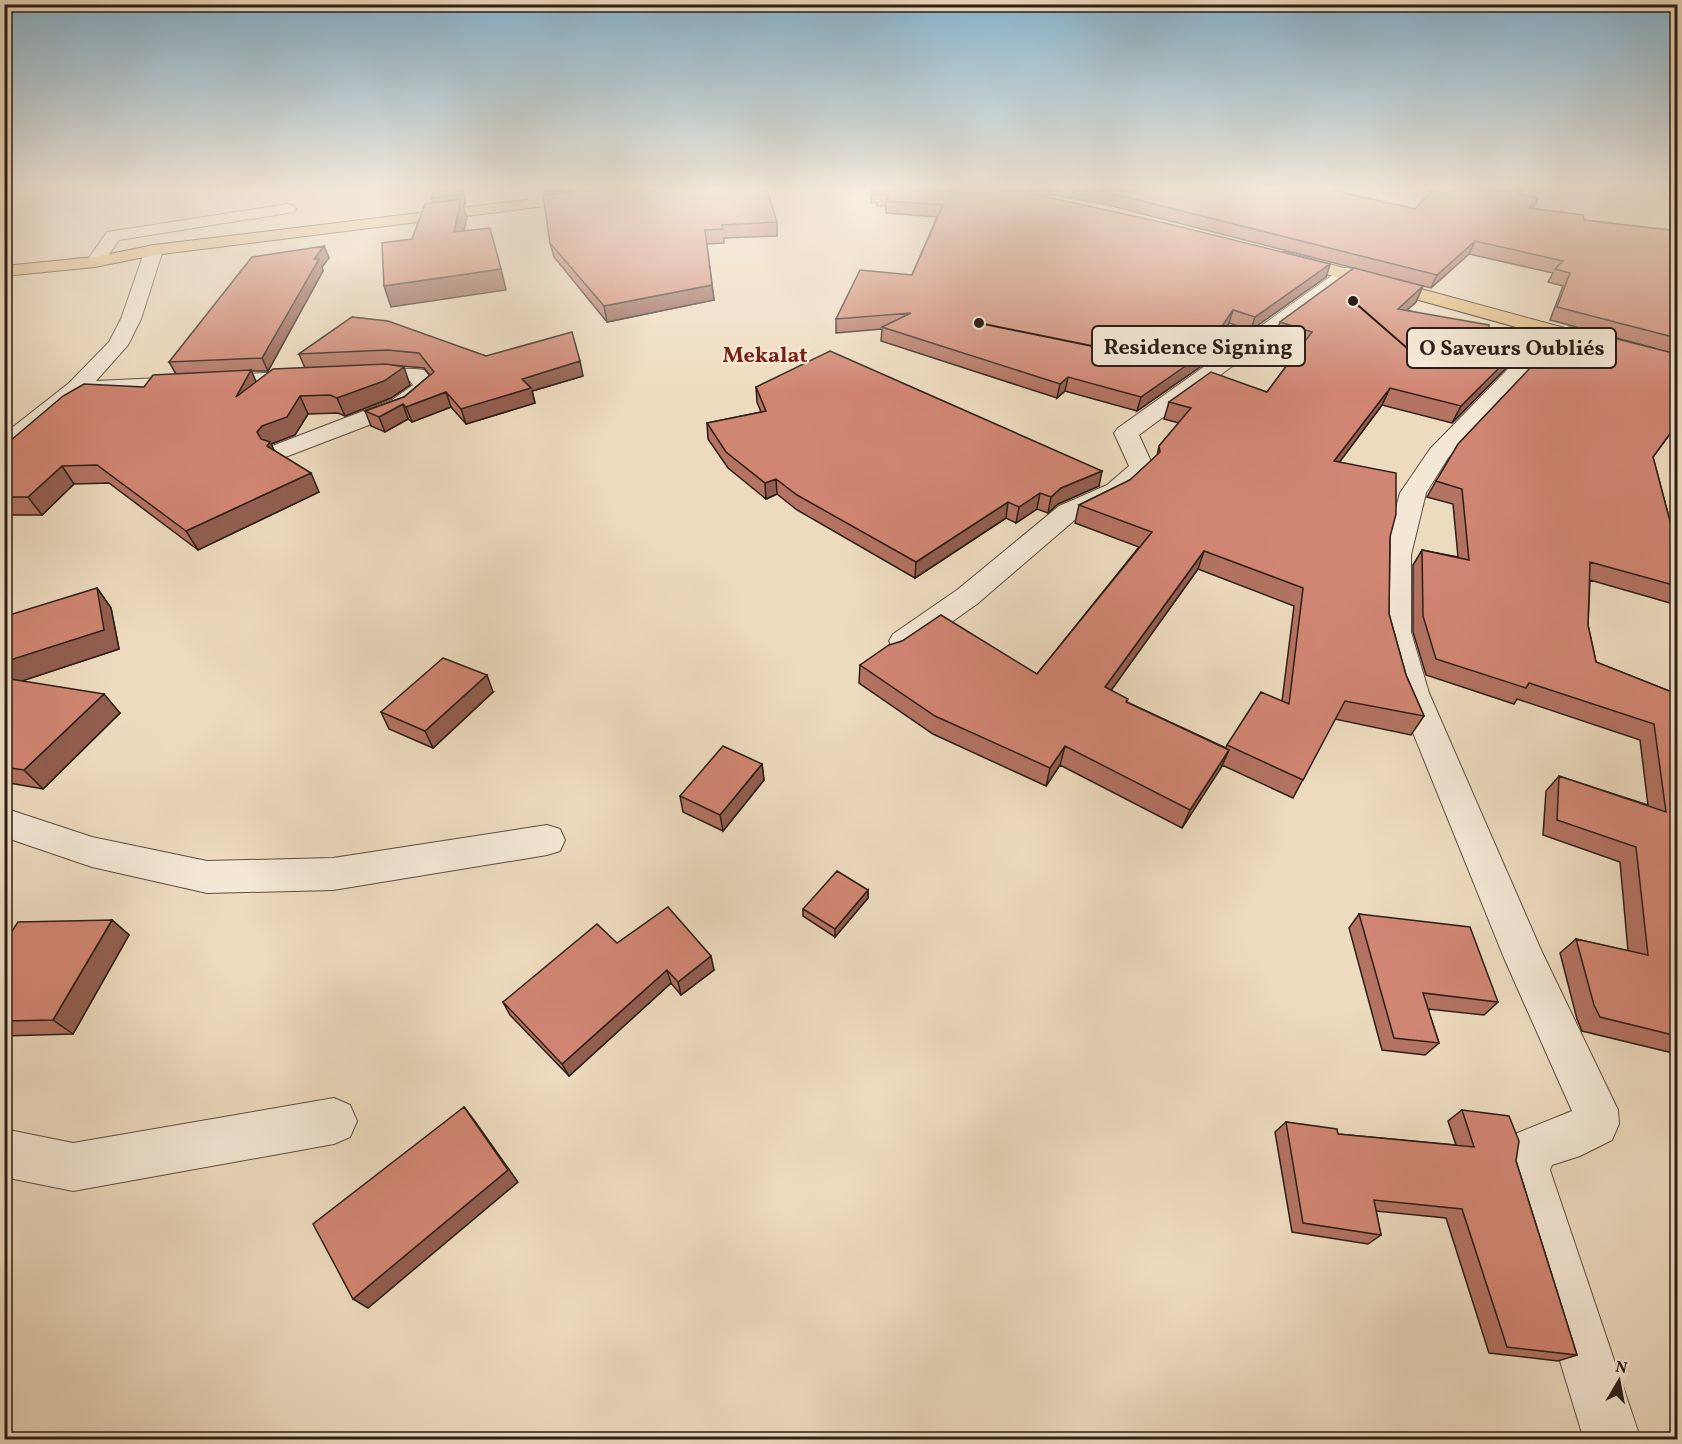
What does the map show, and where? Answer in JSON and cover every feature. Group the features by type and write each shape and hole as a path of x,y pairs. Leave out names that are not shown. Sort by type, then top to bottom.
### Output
{"highway":[{"path":"4,271 95,262 123,256"},
{"path":"1282,256 1555,332 1677,362"}],"street":[{"path":"95,262 99,256"},
{"path":"4,446 77,388 118,345 126,332 152,256"},
{"path":"889,651 968,597 1068,512 1116,490 1142,468 1126,433 1347,273"},
{"path":"1555,332 1439,454 1413,493 1397,555 1396,632 1418,704 1524,958 1595,1110 1596,1124 1588,1131 1533,1148 1527,1156 1526,1170 1612,1440"},
{"path":"77,388 392,373 416,375 426,386 400,405 280,451"},
{"path":"4,822 92,852 207,877 333,874 547,840"},
{"path":"4,1153 73,1167 334,1121"}],"building":[{"path":"316,256 314,259 319,259 262,358 169,362 252,257"},
{"path":"383,256 498,256 501,269 384,286"},
{"path":"561,256 708,256 712,285 604,306"},
{"path":"920,256 1299,256 1330,264 1255,317 1233,310 1204,353 1141,397 1068,377 1060,384 882,327 911,313 836,319 860,270 912,275"},
{"path":"1363,256 1458,256 1437,275"},
{"path":"1543,256 1677,256 1677,338 1557,307 1570,273 1555,269 1563,261"},
{"path":"1354,268 1423,286 1398,309 1489,325 1489,334 1526,341 1461,406 1390,388 1334,461 1396,473 1396,514 1390,537 1389,614 1406,675 1424,716 1345,701 1303,780 1227,745 1261,692 1289,704 1303,588 1204,551 1105,687 1128,699 1126,702 1229,750 1190,810 1065,746 1050,768 935,716 860,665 941,615 1037,674 1152,532 1079,505 1130,480 1160,452 1159,446 1191,408 1169,402 1211,372 1267,392 1312,332 1280,322"},
{"path":"352,317 388,321 486,356 572,332 580,361 522,379 531,388 461,409 446,392 406,407 403,404 379,417 365,411 404,397 434,372 419,353 387,350 299,354"},
{"path":"1569,327 1677,354 1677,424 1653,457 1671,525 1677,526 1677,586 1590,562 1588,625 1596,662 1677,694 1677,1036 1600,1017 1594,1005 1576,939 1648,955 1636,847 1557,820 1559,776 1666,812 1654,724 1529,683 1526,688 1436,659 1423,616 1422,550 1469,560 1462,489 1436,481 1458,444"},
{"path":"830,351 1102,471 1061,488 1051,497 1040,493 1019,507 1008,502 916,562 797,495 776,479 765,483 726,452 707,423 766,411 756,387"},
{"path":"386,364 404,367 384,381 337,398 330,395 300,396 287,417 262,426 257,432 261,439 270,442 267,446 311,473 186,531 97,465 62,466 28,497 4,497 4,446 63,396 84,384 144,387 153,375 251,370 236,397 273,369"},
{"path":"97,588 104,630 4,662 4,658 8,658 6,616"},
{"path":"443,658 487,675 425,731 381,712"},
{"path":"4,678 104,694 24,770 4,767"},
{"path":"723,746 762,764 720,815 680,796"},
{"path":"837,871 868,890 835,929 803,909"},
{"path":"668,907 711,956 678,982 667,970 562,1064 503,1002 597,924 617,943"},
{"path":"1359,914 1470,927 1498,1002 1423,993 1439,1043 1394,1038"},
{"path":"112,920 53,1020 4,1021 4,943 18,922"},
{"path":"464,1107 508,1170 353,1299 313,1224"},
{"path":"1462,1110 1509,1116 1519,1141 1516,1161 1577,1355 1507,1347 1462,1209 1374,1200 1381,1235 1303,1223 1286,1122 1337,1129 1338,1134 1474,1147"}],"place":[{"name":"O Saveurs Oubliés","path":"1353,301"},
{"name":"Residence Signing","path":"979,323"}],"district":[{"name":"Mekalat","path":"765,354"}]}
